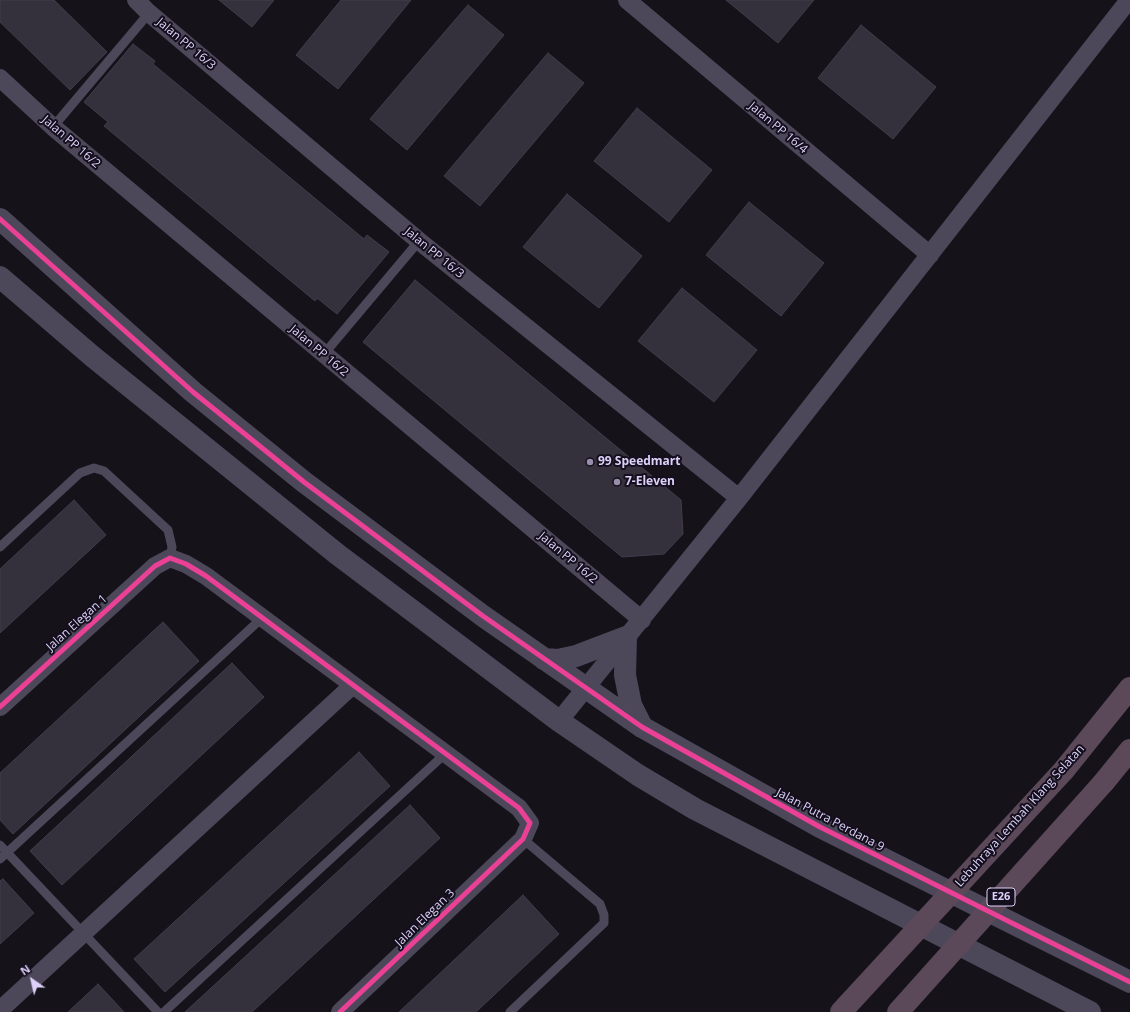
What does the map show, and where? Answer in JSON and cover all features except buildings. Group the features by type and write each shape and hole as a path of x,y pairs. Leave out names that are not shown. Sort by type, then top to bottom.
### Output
{"highway":[{"name":"Lebuhraya Lembah Klang Selatan","path":"840,1012 1064,770 1130,688"},
{"name":"E26","path":"898,1012 1104,782 1130,750"}],"street":[{"name":"Jalan PP 16/3","path":"136,0 149,13 419,241 739,498"},
{"name":"Jalan PP 16/4","path":"627,0 930,255"},
{"path":"559,721 739,498 1129,0"},
{"name":"Jalan PP 16/2","path":"0,78 53,127 642,620"},
{"name":"Jalan Putra Perdana 9","path":"0,220 194,392 304,482 437,583 642,727 820,827 1130,982"},
{"path":"0,277 92,356 337,554 559,721 638,775 695,809 1090,1012"},
{"path":"170,558 186,564 206,576 519,808 530,823 523,838"},
{"name":"Jalan Elegan 1","path":"0,707 155,566 170,558"},
{"path":"539,656 558,660 576,656 626,637"},
{"path":"626,637 625,675 631,705 642,727"},
{"path":"0,1010 353,685"},
{"name":"Jalan Elegan 3","path":"340,1012 523,838"}],"lane":[{"path":"53,127 149,13"},
{"path":"324,354 419,241"},
{"path":"0,547 80,473 94,468 104,471 168,530 172,547 170,558"},
{"path":"4,856 262,618"},
{"path":"164,1012 446,753"},
{"path":"510,1012 604,923 604,915 600,904 523,838"},
{"path":"0,845 4,856 83,933 158,1012"}],"cycle path":[{"path":"0,219 193,392 304,482 483,616 642,727 820,827 1130,982"},
{"path":"0,707 155,566 170,558 186,564 206,576 519,808 530,823 523,839 340,1012"}],"place":[{"name":"99 Speedmart","path":"590,462"},
{"name":"7-Eleven","path":"617,482"}]}
